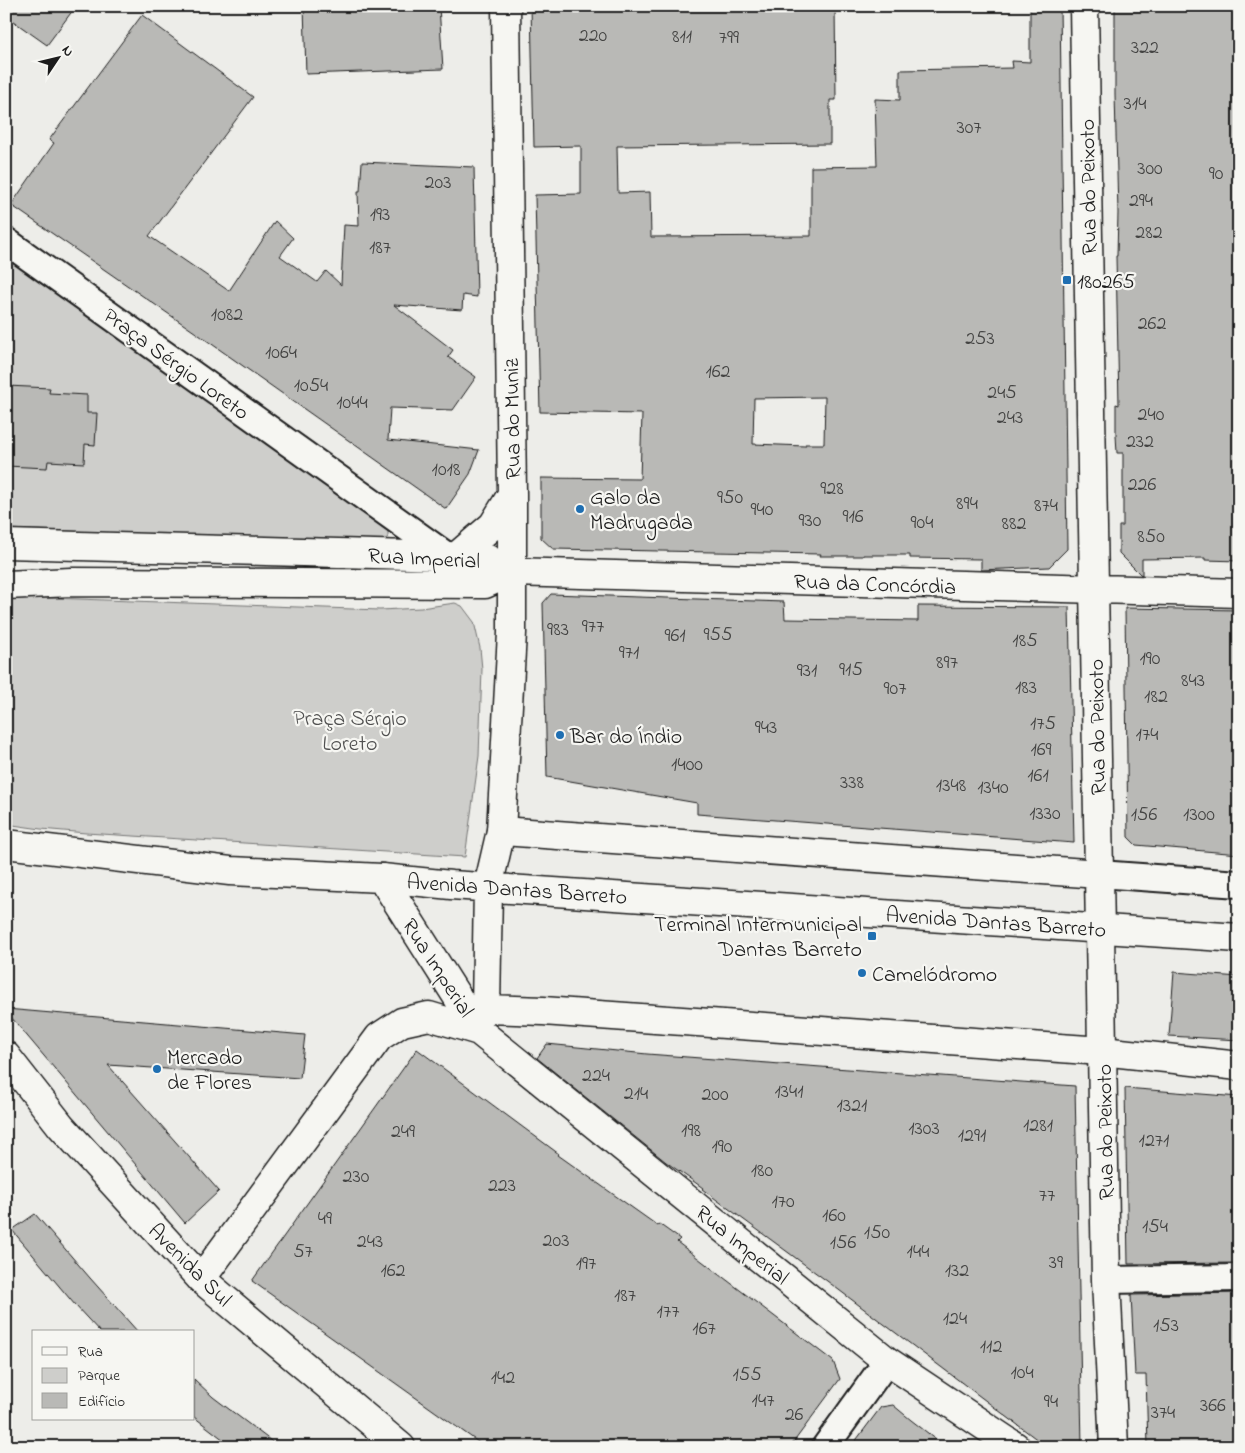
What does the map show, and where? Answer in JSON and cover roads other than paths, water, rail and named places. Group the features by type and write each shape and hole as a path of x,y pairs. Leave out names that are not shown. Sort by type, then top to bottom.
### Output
{"main road":[{"name":"Rua do Muniz","path":"501,831 512,633 506,6"},
{"name":"Rua do Peixoto","path":"1084,6 1106,1280 1114,1447"},
{"path":"452,556 493,525 512,494"},
{"name":"Rua Imperial","path":"6,544 452,556 486,558 512,572"},
{"name":"Rua da Concórdia","path":"512,572 1239,593"},
{"name":"Rua Imperial","path":"6,584 71,582 485,584 512,572"},
{"path":"501,831 1099,874"},
{"name":"Rua Imperial","path":"483,1020 488,887 501,831"},
{"name":"Avenida Dantas Barreto","path":"6,844 230,871 382,878 451,885 1239,938"},
{"name":"Rua Imperial","path":"382,878 483,1020 887,1361 1016,1447"},
{"path":"201,1279 379,1037 402,1022 429,1016 483,1020 553,1012 1102,1051 1239,1066"},
{"name":"Avenida Sul","path":"6,1056 61,1126 201,1279 401,1447"}],"street":[{"name":"Praça Sérgio Loreto","path":"6,241 452,556"},
{"path":"447,584 452,556"},
{"path":"1099,874 1239,884"},
{"path":"1106,1280 1239,1278"},
{"path":"825,1447 887,1361"}],"place":[{"name":"180265","path":"1067,280"},
{"name":"Galo da Madrugada","path":"580,509"},
{"name":"Bar do Índio","path":"560,735"},
{"name":"Terminal Intermunicipal Dantas Barreto","path":"872,936"},
{"name":"Camelódromo","path":"862,973"},
{"name":"Mercado de Flores","path":"157,1069"}]}
